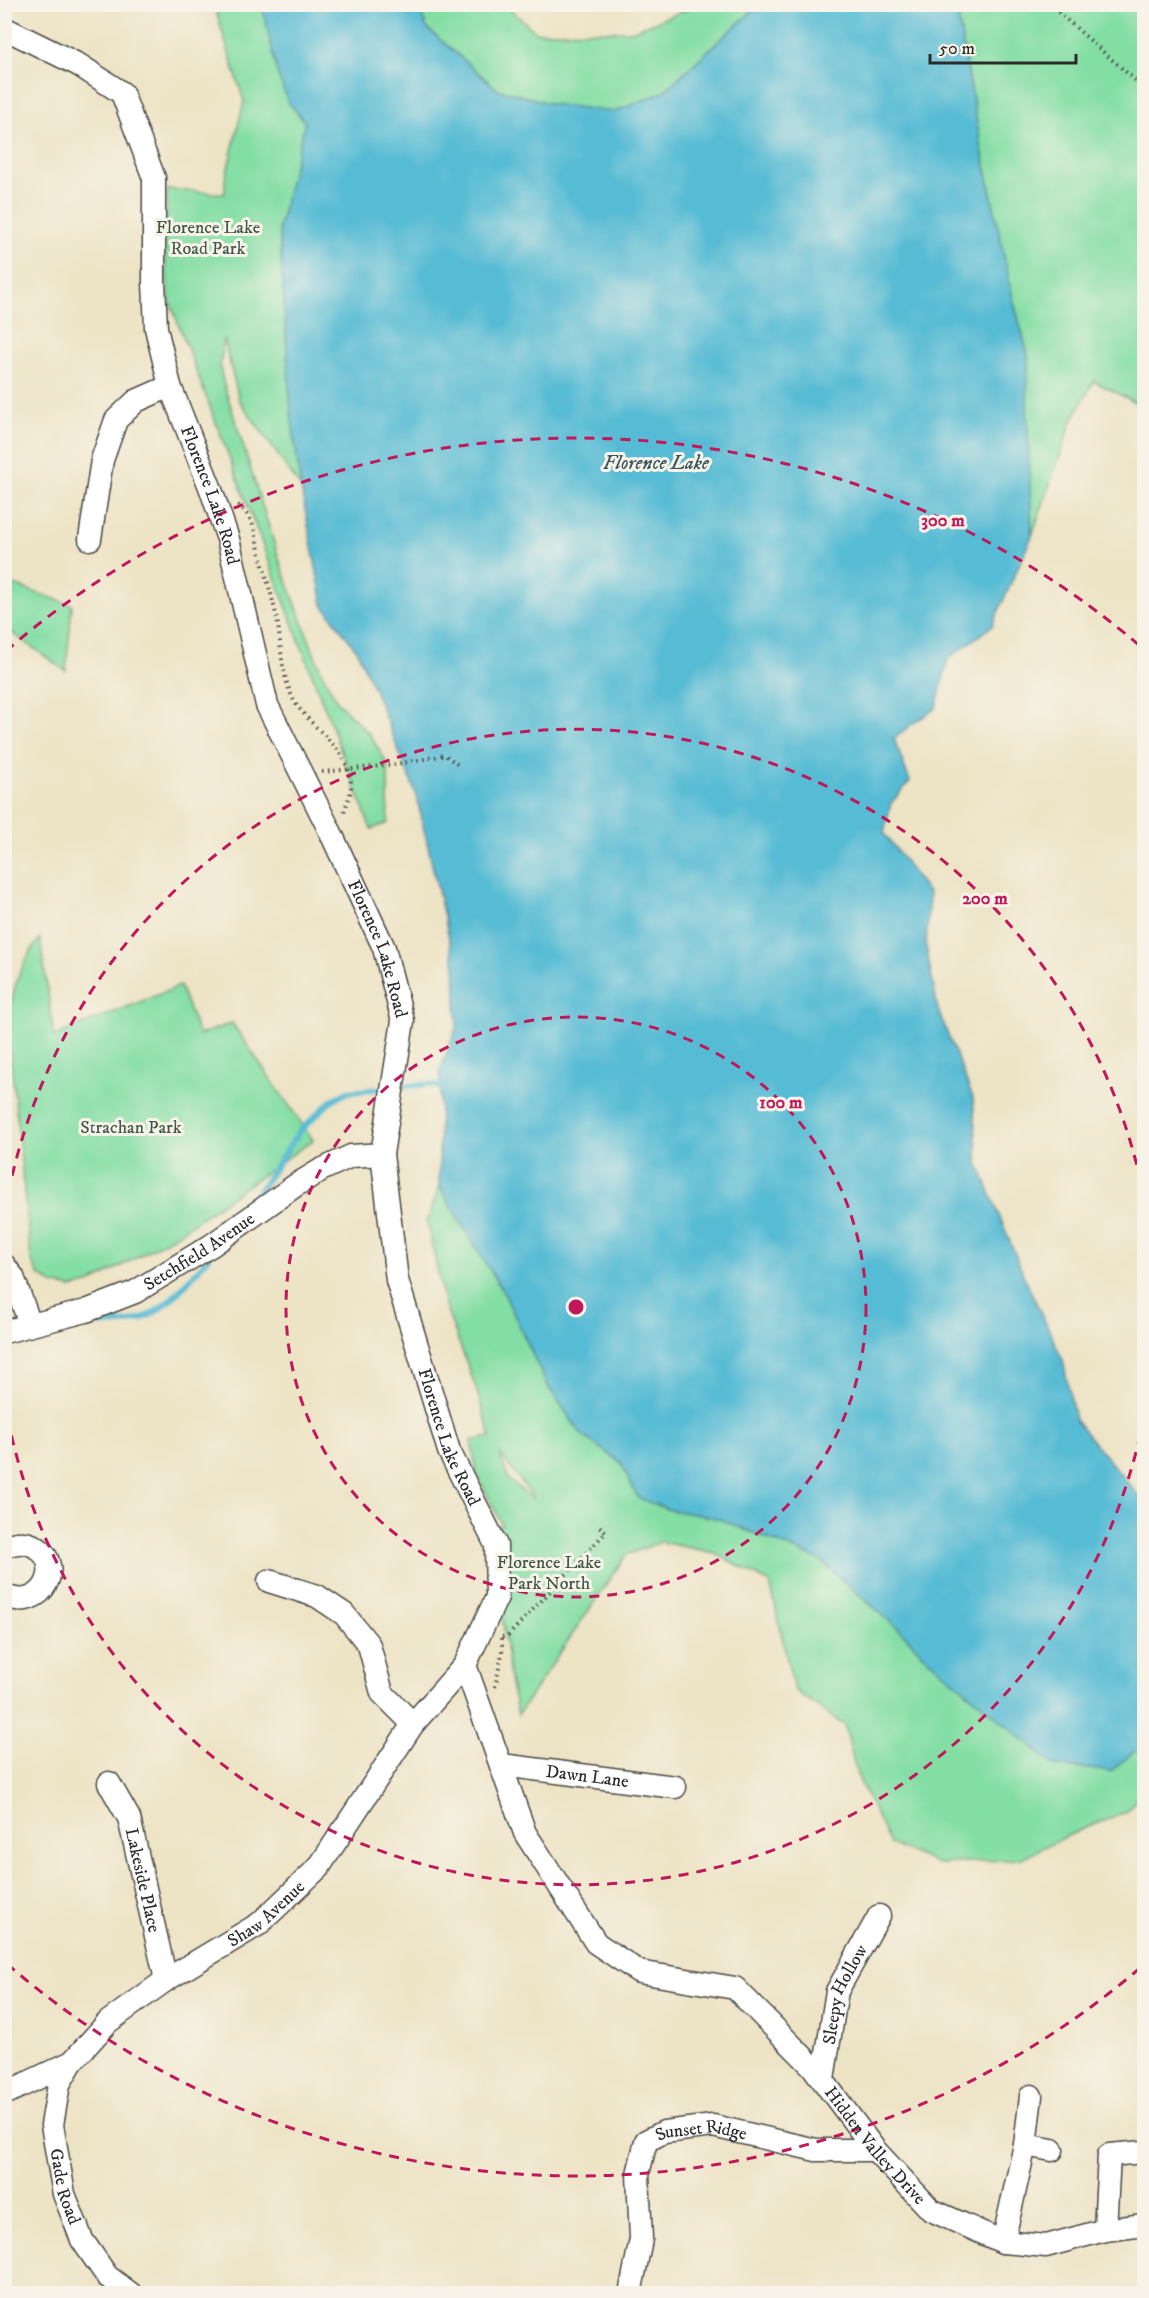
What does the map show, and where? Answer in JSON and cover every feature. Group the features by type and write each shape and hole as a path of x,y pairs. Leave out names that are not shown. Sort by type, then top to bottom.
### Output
{"street":[{"name":"Florence Lake Road","path":"4,28 79,64 123,93 154,178 156,328 170,386 228,539 267,705 305,778 384,948 403,1021 382,1154 397,1280 449,1451 496,1545 497,1596 465,1665"},
{"path":"90,539 102,460 116,420 136,402 170,386"},
{"name":"Setchfield Avenue","path":"4,1332 87,1311 135,1292 212,1245 296,1185 321,1170 351,1156 382,1154"},
{"path":"4,1265 13,1277 30,1324"},
{"path":"4,1547 17,1542 29,1543 39,1548 46,1557 49,1579 35,1596 24,1600 12,1599 4,1595"},
{"path":"269,1581 316,1596 344,1614 369,1645 382,1693 413,1724"},
{"path":"465,1665 501,1764"},
{"name":"Shaw Avenue","path":"4,2094 72,2062 108,2022 166,1980 259,1924 319,1867 413,1724 465,1665"},
{"name":"Dawn Lane","path":"501,1764 675,1787"},
{"name":"Hidden Valley Drive","path":"501,1764 525,1833 596,1943 639,1972 735,1988 823,2079 875,2150 932,2210 1002,2242 1046,2246 1105,2230 1144,2225"},
{"name":"Lakeside Place","path":"110,1783 129,1818 166,1980"},
{"name":"Sleepy Hollow","path":"823,2079 837,1991 879,1916"},
{"name":"Gade Road","path":"72,2062 59,2084 52,2125 64,2194 82,2240 107,2276 131,2294"},
{"path":"1002,2242 1025,2145 1031,2096"},
{"name":"Sunset Ridge","path":"630,2294 641,2239 638,2174 646,2141 664,2132 712,2126 816,2150 875,2150"},
{"path":"1025,2145 1052,2150"},
{"path":"1105,2230 1109,2155 1144,2152"}],"path":[{"path":"1049,4 1144,88"},
{"path":"305,778 326,771 392,765 445,756 458,765"},
{"path":"502,1637 508,1636 606,1532 598,1525"}],"green space":[{"name":"Florence Lake Road Park","path":"214,5 262,5 289,103 305,122 279,227 291,413 301,488 239,400 224,339 220,366 223,382 281,565 320,669 337,701 370,735 388,769 388,823 371,829 170,302 165,246 168,189 225,194 225,180 244,101"},
{"path":"417,5 505,5 536,32 631,31 699,5 769,5 751,12 663,92 614,112 552,104 497,89 427,28"},
{"path":"960,5 1144,5 1144,407 1094,381 1072,420 1032,536 1027,410 1028,355 1013,299 981,145 958,17"},
{"path":"5,582 72,605 66,671 5,628"},
{"name":"Strachan Park","path":"40,938 54,1036 180,986 199,1035 232,1023 313,1140 176,1235 91,1283 72,1288 54,1285 39,1275 31,1260 9,1041 10,1013 15,986 25,962"},
{"name":"Florence Lake Park North","path":"439,1186 505,1295 547,1385 582,1435 621,1463 638,1498 670,1510 717,1518 820,1560 901,1631 922,1654 1055,1766 1111,1771 1144,1743 1144,1790 1126,1812 1078,1831 1019,1859 938,1864 890,1844 857,1775 845,1726 794,1690 770,1583 715,1553 661,1542 626,1555 518,1715 510,1680 504,1629 486,1528 502,1525 477,1474 471,1441 491,1437 476,1388 445,1305 427,1222","holes":["499,1453 533,1499 509,1480"]}],"water":[{"name":"Florence Lake","path":"262,5 417,5 427,28 497,89 552,104 614,112 663,92 751,12 769,5 960,5 958,17 981,145 1013,299 1028,355 1027,410 1032,536 992,626 948,659 936,708 894,739 910,781 891,803 884,833 929,894 926,946 938,1010 973,1098 978,1163 1026,1281 1063,1360 1075,1420 1144,1502 1144,1743 1111,1771 1055,1766 922,1654 901,1631 820,1560 717,1518 670,1510 638,1498 621,1463 582,1435 547,1385 505,1295 439,1186 440,1071 457,1026 455,965 416,794 357,651 323,605 301,488 291,413 279,227 305,122 289,103 278,76"}],"waterway":[{"path":"246,1210 300,1131 332,1100 348,1092 428,1084 440,1087"},
{"path":"82,1321 106,1324 125,1323 156,1312 181,1289 208,1258"},
{"path":"4,1306 19,1309"},
{"path":"1137,1749 1144,1758"}]}
